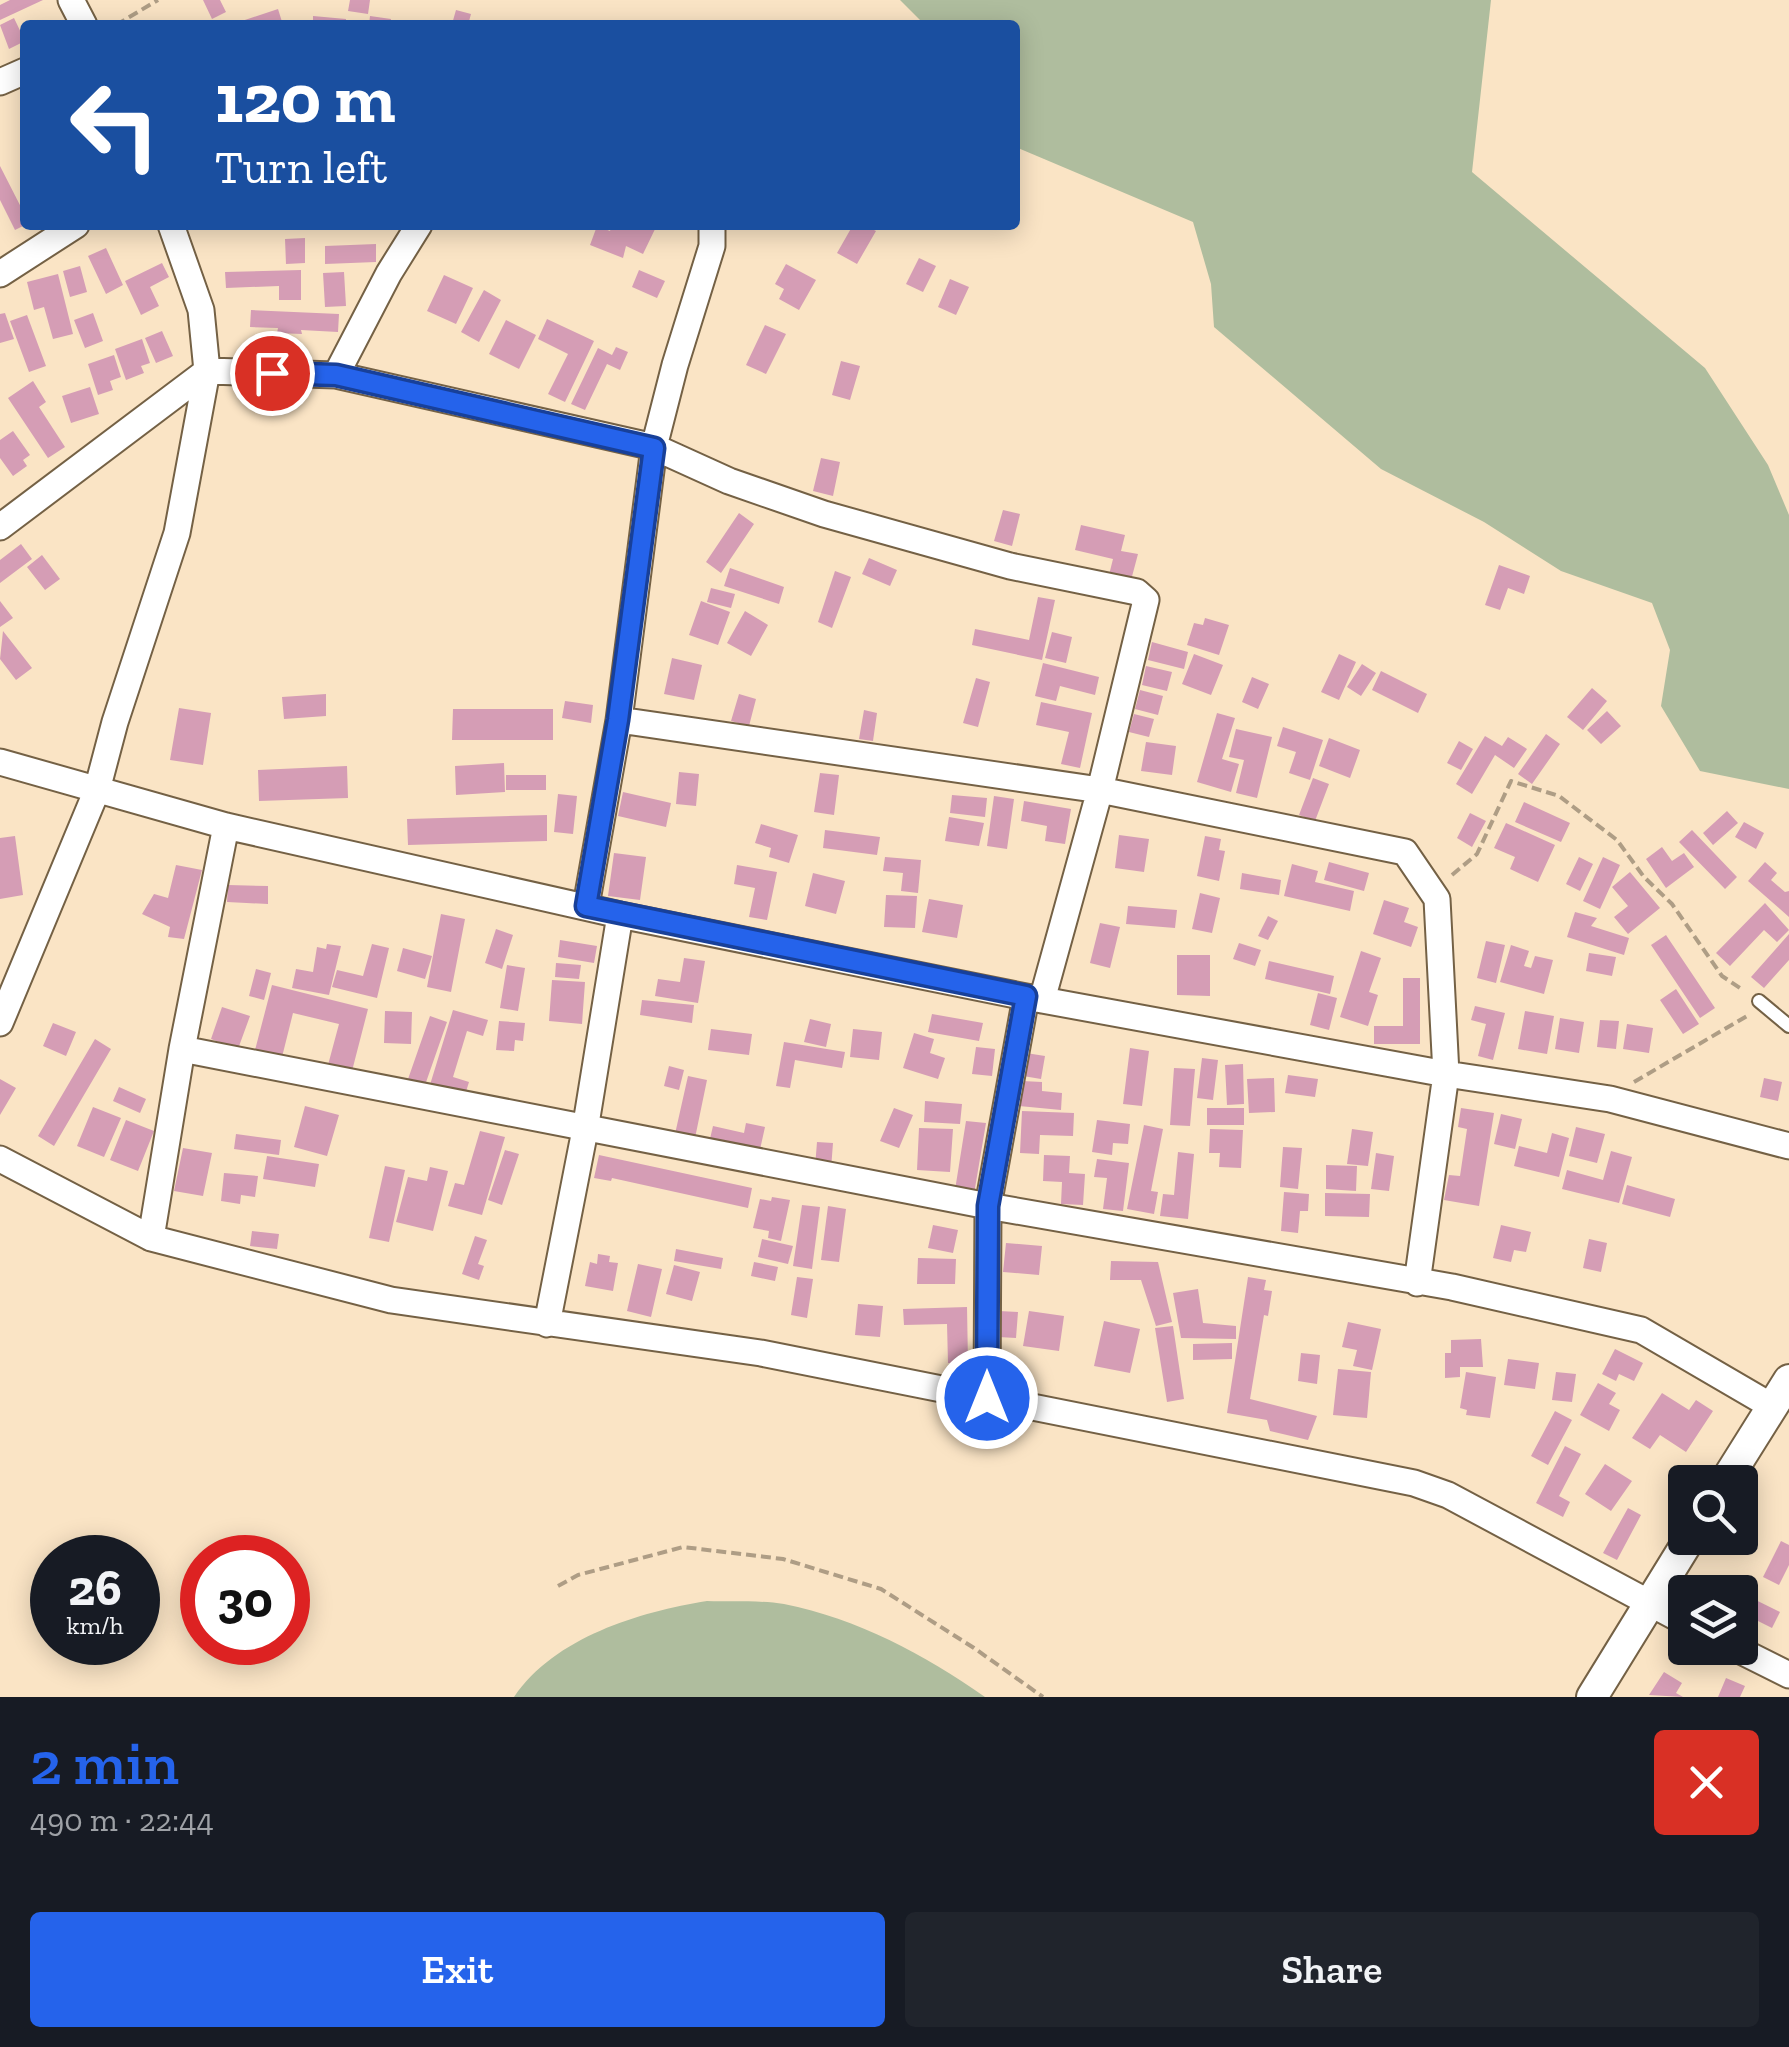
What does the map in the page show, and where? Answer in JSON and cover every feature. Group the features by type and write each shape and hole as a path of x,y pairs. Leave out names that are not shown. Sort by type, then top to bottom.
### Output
{"street":[{"path":"0,274 68,230"},
{"path":"0,1024 98,790 115,722 177,533 207,371 200,310 173,230"},
{"path":"336,375 388,272 416,230"},
{"path":"586,906 618,720 654,448 712,246 712,230"},
{"path":"0,527 207,371 336,375 654,448 729,481 824,514 907,534 1010,566 1137,592 1146,600 1100,790 1034,998 988,1206 987,1398"},
{"path":"618,720 1100,790 1404,852 1437,899 1446,1074 1416,1283"},
{"path":"0,762 226,826 620,915 1034,998 1446,1074 1610,1099 1789,1146"},
{"path":"151,1238 182,1050 226,826"},
{"path":"547,1324 585,1130 620,915"},
{"path":"182,1050 988,1206 1452,1287 1641,1330 1773,1407"},
{"path":"0,1159 151,1238 390,1300 761,1353 1414,1484 1448,1495 1668,1614"},
{"path":"1735,1465 1789,1380"},
{"path":"1592,1697 1679,1555"},
{"path":"1758,1660 1789,1675"}],"lane":[{"path":"1762,1003 1789,1026"}],"path":[{"path":"124,20 158,0"},
{"path":"1429,888 1456,873 1477,854 1511,780 1558,796 1617,840 1644,877 1672,904 1722,976 1762,1003 1610,1099"},
{"path":"558,1586 578,1574 683,1547 783,1558 881,1589 1042,1697"}],"green space":[{"path":"900,0 1491,0 1472,172 1705,368 1768,465 1789,515 1789,789 1700,771 1661,706 1670,650 1652,603 1561,571 1484,522 1381,469 1214,327 1211,284 1193,222 1020,149 1020,20 920,20"},
{"path":"707,1601 784,1604 838,1619 914,1653 985,1697 514,1697 531,1676 575,1643 627,1620"}],"building":[{"path":"10,0 43,0 0,20 0,5"},
{"path":"203,0 220,0 226,12 212,19"},
{"path":"350,0 370,0 368,14 348,11"},
{"path":"278,9 281,20 245,20"},
{"path":"456,10 471,14 469,20 453,20"},
{"path":"313,16 346,19 346,20 313,20"},
{"path":"14,18 20,44 9,49 0,25"},
{"path":"0,166 20,205 20,228 15,230 0,200"},
{"path":"596,230 655,230 643,254 626,246 623,258 590,245"},
{"path":"850,230 876,231 857,264 837,253"},
{"path":"305,238 305,263 286,264 285,239"},
{"path":"376,244 376,262 325,264 325,246"},
{"path":"106,248 123,285 106,294 88,256"},
{"path":"919,258 936,266 923,292 906,284"},
{"path":"162,263 169,277 150,287 159,306 141,315 125,281"},
{"path":"786,264 816,280 799,310 779,299 784,289 775,284"},
{"path":"80,266 87,292 70,297 63,271"},
{"path":"301,270 301,300 279,300 279,286 226,288 225,272"},
{"path":"639,270 665,281 657,298 632,287"},
{"path":"344,272 346,306 325,307 323,273"},
{"path":"58,274 73,334 53,339 44,307 34,310 27,282"},
{"path":"444,275 473,288 456,324 427,311"},
{"path":"950,279 969,287 956,315 938,307"},
{"path":"484,290 501,300 479,342 461,332"},
{"path":"251,310 339,314 338,332 277,333 278,328 250,327"},
{"path":"5,313 14,339 0,343 0,314"},
{"path":"93,313 103,341 85,348 74,320"},
{"path":"27,315 46,366 29,372 10,321"},
{"path":"547,319 594,341 565,402 548,394 568,354 538,339"},
{"path":"506,320 536,335 519,369 489,354"},
{"path":"765,325 786,334 766,374 746,365"},
{"path":"162,331 173,356 156,363 145,338"},
{"path":"142,339 150,363 141,366 144,373 126,380 115,349"},
{"path":"616,347 628,352 620,370 607,364 585,410 571,404 598,348 612,355"},
{"path":"114,355 121,377 110,381 113,390 98,395 88,364"},
{"path":"841,361 860,366 850,400 832,395"},
{"path":"33,381 46,402 39,407 65,447 48,458 8,398"},
{"path":"90,387 99,414 71,423 62,396"},
{"path":"13,431 30,455 23,460 27,466 13,476 0,458 0,440"},
{"path":"821,458 840,462 833,496 813,491"},
{"path":"1003,510 1020,514 1012,546 994,541"},
{"path":"739,513 754,524 721,573 706,562"},
{"path":"1081,525 1125,535 1121,551 1138,554 1130,584 1108,579 1113,559 1075,550"},
{"path":"21,544 32,559 0,583 0,560"},
{"path":"42,555 60,579 45,590 27,567"},
{"path":"869,558 897,570 890,586 862,574"},
{"path":"1499,565 1530,576 1524,594 1508,588 1500,610 1485,605"},
{"path":"730,568 784,587 779,604 724,586"},
{"path":"835,571 851,577 832,628 818,622"},
{"path":"711,588 735,594 731,608 707,602"},
{"path":"1038,597 1055,600 1042,660 972,645 975,629 1029,640"},
{"path":"0,601 13,618 0,627"},
{"path":"701,601 730,612 718,645 689,635"},
{"path":"745,611 768,625 751,656 727,643"},
{"path":"1205,618 1229,625 1219,655 1187,645 1194,623 1203,625"},
{"path":"3,631 32,668 16,680 0,659"},
{"path":"1052,632 1072,637 1066,663 1045,658"},
{"path":"1152,642 1188,652 1184,669 1148,660"},
{"path":"1194,654 1223,665 1211,695 1182,684"},
{"path":"1339,654 1356,662 1339,700 1321,692"},
{"path":"672,658 702,665 694,700 664,694"},
{"path":"1043,663 1099,677 1095,695 1060,686 1056,701 1035,696"},
{"path":"1362,664 1376,673 1361,696 1347,687"},
{"path":"1146,666 1172,672 1167,691 1142,685"},
{"path":"1381,671 1427,694 1418,713 1372,690"},
{"path":"1252,677 1269,684 1258,709 1242,702"},
{"path":"976,678 990,682 978,727 963,723"},
{"path":"1592,688 1607,701 1583,730 1567,717"},
{"path":"1140,690 1163,696 1158,715 1135,709"},
{"path":"326,694 326,716 284,719 282,697"},
{"path":"739,694 756,699 749,726 731,721"},
{"path":"565,701 593,705 591,723 562,718"},
{"path":"1041,702 1092,713 1080,768 1061,764 1069,732 1036,725"},
{"path":"179,708 211,713 203,765 170,760"},
{"path":"453,709 553,709 553,740 452,740"},
{"path":"864,710 877,713 873,741 859,739"},
{"path":"1607,711 1621,726 1601,744 1587,730"},
{"path":"1217,713 1235,718 1222,759 1239,764 1231,792 1197,782"},
{"path":"1134,714 1154,719 1149,737 1129,732"},
{"path":"1283,727 1323,740 1310,780 1289,773 1296,752 1277,746"},
{"path":"1236,729 1272,737 1257,798 1236,793 1244,760 1229,757"},
{"path":"1546,734 1560,744 1532,784 1518,774"},
{"path":"1485,736 1502,746 1508,737 1527,749 1514,768 1495,755 1472,794 1456,784"},
{"path":"1329,738 1360,750 1350,778 1319,766"},
{"path":"1459,741 1473,749 1461,770 1447,763"},
{"path":"1146,742 1176,746 1172,775 1141,771"},
{"path":"504,763 505,792 456,795 455,766"},
{"path":"347,766 348,798 259,801 258,770"},
{"path":"679,772 699,774 696,806 676,804"},
{"path":"820,773 839,775 834,815 814,812"},
{"path":"506,775 546,775 546,790 506,790"},
{"path":"1313,778 1329,784 1315,821 1299,815"},
{"path":"623,792 671,803 666,827 618,816"},
{"path":"558,794 577,796 573,834 554,832"},
{"path":"952,795 987,798 985,817 950,813"},
{"path":"994,796 1014,799 1007,849 987,846"},
{"path":"1024,801 1071,809 1065,844 1045,841 1047,826 1021,821"},
{"path":"1524,802 1570,823 1561,842 1515,822"},
{"path":"1727,811 1738,823 1713,845 1703,833"},
{"path":"1470,813 1486,821 1472,847 1457,838"},
{"path":"547,815 547,841 408,845 407,819"},
{"path":"949,817 984,823 979,846 945,841"},
{"path":"1744,822 1764,833 1756,849 1735,837"},
{"path":"1506,823 1555,845 1538,882 1510,869 1515,857 1494,848"},
{"path":"761,824 798,835 789,863 769,857 771,848 755,843"},
{"path":"825,830 880,837 877,855 823,848"},
{"path":"1692,830 1737,877 1725,889 1679,842"},
{"path":"1119,835 1149,839 1144,872 1115,868"},
{"path":"15,836 23,895 0,899 0,838"},
{"path":"1205,836 1221,839 1219,850 1225,851 1219,881 1197,876"},
{"path":"1662,847 1672,861 1684,853 1694,867 1666,888 1646,859"},
{"path":"614,853 646,857 640,900 608,896"},
{"path":"885,857 921,860 918,893 901,891 903,873 883,871"},
{"path":"1579,857 1593,864 1580,891 1566,884"},
{"path":"1603,857 1620,865 1600,909 1583,901"},
{"path":"1329,862 1369,873 1364,891 1324,880"},
{"path":"1765,862 1777,873 1771,880 1789,891 1789,917 1748,881"},
{"path":"1292,864 1318,871 1315,882 1354,891 1350,911 1284,896"},
{"path":"176,865 202,870 184,939 168,937 170,927 142,914 154,894 168,898"},
{"path":"737,865 777,872 767,920 749,917 755,888 734,884"},
{"path":"1630,872 1660,908 1628,934 1614,917 1628,906 1612,887"},
{"path":"813,873 845,881 836,914 805,906"},
{"path":"1242,873 1281,880 1279,895 1240,889"},
{"path":"228,885 268,886 268,904 227,902"},
{"path":"1200,893 1220,898 1212,933 1192,929"},
{"path":"886,895 917,896 915,928 884,927"},
{"path":"929,899 963,905 957,938 922,932"},
{"path":"1384,900 1409,908 1404,922 1418,927 1411,947 1373,934"},
{"path":"1765,903 1789,930 1777,942 1764,930 1730,966 1716,953"},
{"path":"1128,906 1177,910 1175,928 1126,924"},
{"path":"1575,912 1597,918 1591,926 1629,938 1624,955 1567,937"},
{"path":"441,914 465,919 451,992 427,987"},
{"path":"1268,916 1278,921 1268,940 1258,936"},
{"path":"1100,923 1120,927 1110,968 1090,963"},
{"path":"496,929 513,935 502,969 485,963"},
{"path":"1789,934 1789,960 1764,988 1751,977"},
{"path":"1666,935 1715,1008 1700,1018 1651,945"},
{"path":"560,940 597,946 594,963 558,957"},
{"path":"1486,941 1505,945 1496,983 1477,978"},
{"path":"1239,943 1261,950 1255,966 1233,959"},
{"path":"327,944 341,946 329,995 292,988 296,969 313,972 317,947 326,949"},
{"path":"372,944 389,948 377,998 332,987 337,970 363,976"},
{"path":"1511,945 1529,951 1524,966 1531,968 1535,956 1553,960 1544,994 1500,982"},
{"path":"403,948 432,956 425,979 397,971"},
{"path":"1361,951 1381,958 1369,992 1378,995 1368,1026 1340,1017"},
{"path":"1589,953 1616,957 1612,976 1586,971"},
{"path":"1177,955 1210,955 1210,996 1177,995"},
{"path":"684,958 705,961 698,1003 655,996 658,979 680,982"},
{"path":"1269,961 1334,976 1330,994 1265,979"},
{"path":"556,963 581,965 579,979 555,977"},
{"path":"507,965 525,968 518,1011 500,1008"},
{"path":"256,969 271,973 264,1000 249,996"},
{"path":"1403,978 1420,978 1420,1044 1374,1044 1374,1026 1403,1026"},
{"path":"552,980 585,982 582,1024 549,1021"},
{"path":"272,985 368,1009 352,1071 328,1065 339,1024 293,1013 281,1061 254,1054"},
{"path":"1676,989 1699,1024 1683,1034 1660,1000"},
{"path":"1318,993 1337,998 1329,1030 1310,1025"},
{"path":"642,1000 694,1005 692,1023 640,1015"},
{"path":"1475,1006 1505,1013 1493,1060 1478,1056 1486,1024 1471,1020"},
{"path":"222,1007 250,1016 238,1049 211,1039"},
{"path":"453,1010 488,1020 483,1036 467,1031 453,1077 469,1082 464,1098 429,1088"},
{"path":"385,1011 412,1012 411,1044 384,1043"},
{"path":"1525,1011 1554,1016 1547,1054 1518,1049"},
{"path":"932,1014 983,1023 979,1041 928,1032"},
{"path":"430,1016 447,1022 424,1088 407,1082"},
{"path":"1560,1018 1584,1022 1579,1053 1555,1049"},
{"path":"810,1019 831,1024 826,1047 804,1042"},
{"path":"1600,1020 1619,1021 1616,1049 1597,1047"},
{"path":"499,1021 525,1023 523,1041 515,1040 514,1051 496,1050"},
{"path":"53,1023 76,1032 66,1056 43,1046"},
{"path":"1627,1024 1653,1028 1649,1053 1623,1049"},
{"path":"711,1029 752,1034 749,1055 708,1050"},
{"path":"853,1029 882,1032 879,1060 850,1057"},
{"path":"914,1033 934,1039 930,1053 945,1058 938,1079 903,1068"},
{"path":"95,1039 111,1049 54,1146 38,1136"},
{"path":"784,1042 845,1052 842,1068 795,1060 790,1088 776,1086"},
{"path":"976,1047 995,1049 992,1076 972,1074"},
{"path":"1130,1048 1149,1051 1142,1106 1123,1104"},
{"path":"1026,1053 1045,1056 1041,1079 1023,1076"},
{"path":"1202,1058 1218,1060 1213,1100 1197,1098"},
{"path":"1243,1064 1244,1104 1227,1105 1225,1065"},
{"path":"669,1066 684,1070 679,1090 664,1086"},
{"path":"1174,1068 1195,1069 1190,1126 1170,1125"},
{"path":"1288,1075 1318,1079 1315,1097 1285,1093"},
{"path":"688,1076 707,1080 695,1138 675,1134"},
{"path":"1274,1078 1275,1112 1249,1113 1247,1079"},
{"path":"1764,1078 1782,1082 1778,1101 1760,1097"},
{"path":"0,1079 16,1088 0,1115"},
{"path":"1022,1081 1042,1082 1042,1091 1062,1093 1061,1110 1019,1106"},
{"path":"119,1087 146,1099 140,1113 113,1101"},
{"path":"925,1101 962,1104 960,1124 924,1122"},
{"path":"305,1106 339,1115 327,1156 294,1147"},
{"path":"93,1107 121,1118 104,1157 77,1146"},
{"path":"894,1108 913,1115 899,1148 880,1141"},
{"path":"1207,1108 1244,1108 1244,1125 1207,1125"},
{"path":"1461,1108 1494,1113 1479,1206 1444,1200 1449,1175 1460,1176 1467,1129 1458,1127"},
{"path":"1022,1111 1074,1113 1073,1136 1040,1135 1039,1154 1020,1153"},
{"path":"1501,1114 1522,1119 1515,1149 1494,1144"},
{"path":"126,1120 154,1131 138,1171 110,1160"},
{"path":"1097,1120 1130,1124 1128,1144 1113,1143 1112,1155 1092,1152"},
{"path":"966,1121 986,1123 974,1194 955,1190"},
{"path":"746,1123 765,1127 759,1154 709,1143 713,1126 744,1133"},
{"path":"1144,1125 1163,1129 1151,1191 1158,1192 1154,1214 1127,1209"},
{"path":"1576,1127 1605,1134 1597,1163 1569,1156"},
{"path":"919,1128 953,1129 950,1172 917,1170"},
{"path":"1210,1129 1243,1130 1241,1168 1219,1167 1220,1153 1209,1153"},
{"path":"1352,1129 1373,1132 1368,1166 1347,1164"},
{"path":"480,1131 505,1137 482,1215 448,1206 455,1183 464,1185"},
{"path":"1552,1133 1569,1138 1559,1177 1514,1166 1519,1146 1547,1153"},
{"path":"236,1134 281,1140 279,1155 234,1149"},
{"path":"817,1142 833,1143 831,1169 815,1167"},
{"path":"1283,1147 1302,1148 1298,1189 1280,1187"},
{"path":"183,1148 212,1153 203,1196 174,1191"},
{"path":"505,1150 519,1154 502,1205 488,1200"},
{"path":"1611,1151 1632,1157 1619,1203 1562,1189 1567,1170 1603,1180"},
{"path":"1178,1152 1194,1154 1188,1219 1160,1216 1163,1194 1174,1195"},
{"path":"1376,1153 1394,1156 1389,1191 1371,1189"},
{"path":"599,1155 752,1188 748,1208 612,1178 594,1178"},
{"path":"1044,1155 1070,1156 1069,1173 1085,1174 1083,1205 1061,1204 1062,1182 1043,1181"},
{"path":"267,1156 319,1164 315,1187 263,1179"},
{"path":"1097,1159 1129,1163 1123,1211 1103,1209 1107,1178 1094,1177"},
{"path":"1326,1165 1357,1166 1356,1191 1326,1189"},
{"path":"385,1166 405,1170 389,1242 369,1238"},
{"path":"430,1167 448,1171 433,1231 396,1222 408,1177 427,1181"},
{"path":"224,1173 258,1176 255,1197 241,1195 240,1204 221,1201"},
{"path":"1627,1185 1675,1199 1670,1217 1622,1204"},
{"path":"1284,1192 1309,1194 1308,1211 1300,1211 1298,1233 1281,1231"},
{"path":"1325,1193 1370,1194 1369,1217 1325,1216"},
{"path":"772,1197 790,1200 781,1241 768,1238 769,1231 753,1228 760,1199 771,1201"},
{"path":"802,1205 820,1207 812,1269 793,1266"},
{"path":"828,1206 846,1209 839,1262 821,1260"},
{"path":"933,1225 958,1230 953,1253 928,1248"},
{"path":"1501,1225 1531,1232 1526,1252 1514,1250 1511,1262 1493,1258"},
{"path":"252,1231 279,1234 277,1249 250,1246"},
{"path":"475,1236 487,1240 478,1264 484,1266 479,1280 462,1274"},
{"path":"762,1239 793,1246 788,1264 758,1257"},
{"path":"1589,1239 1607,1243 1601,1272 1583,1268"},
{"path":"1006,1243 1042,1246 1039,1275 1003,1272"},
{"path":"676,1249 723,1258 721,1269 674,1261"},
{"path":"598,1254 610,1256 609,1262 618,1263 613,1291 585,1286 590,1262 597,1264"},
{"path":"918,1258 956,1259 955,1284 917,1284"},
{"path":"1111,1261 1158,1262 1172,1322 1156,1326 1141,1280 1110,1280"},
{"path":"754,1262 778,1267 775,1281 751,1276"},
{"path":"638,1264 662,1269 651,1317 627,1311"},
{"path":"674,1265 700,1272 692,1301 666,1294"},
{"path":"797,1277 813,1279 807,1318 791,1315"},
{"path":"1248,1277 1266,1280 1264,1290 1272,1291 1268,1316 1264,1315 1250,1399 1317,1416 1308,1440 1270,1431 1267,1420 1227,1413"},
{"path":"1198,1289 1203,1323 1236,1326 1236,1339 1181,1338 1173,1293"},
{"path":"858,1304 883,1306 880,1337 855,1335"},
{"path":"967,1307 968,1363 948,1363 947,1324 904,1325 903,1309"},
{"path":"999,1311 1018,1312 1016,1338 998,1337"},
{"path":"1029,1311 1064,1316 1059,1351 1023,1346"},
{"path":"1104,1321 1140,1329 1130,1373 1094,1366"},
{"path":"1348,1322 1381,1329 1372,1370 1353,1366 1357,1350 1342,1347"},
{"path":"1173,1326 1184,1399 1167,1402 1155,1328"},
{"path":"1481,1339 1483,1367 1460,1367 1460,1377 1445,1378 1445,1353 1451,1353 1451,1340"},
{"path":"1232,1343 1232,1359 1193,1360 1193,1344"},
{"path":"1615,1349 1643,1363 1634,1381 1619,1374 1616,1381 1602,1374"},
{"path":"1301,1353 1320,1355 1317,1384 1298,1381"},
{"path":"1508,1359 1539,1363 1535,1389 1504,1385"},
{"path":"1338,1369 1371,1372 1367,1418 1333,1415"},
{"path":"1466,1372 1496,1377 1490,1418 1466,1415 1467,1410 1460,1408"},
{"path":"1556,1372 1576,1374 1572,1402 1552,1400"},
{"path":"1598,1383 1616,1393 1609,1404 1620,1410 1609,1431 1580,1415"},
{"path":"1662,1393 1689,1410 1696,1400 1713,1411 1686,1452 1660,1435 1650,1449 1632,1438"},
{"path":"1555,1411 1572,1420 1548,1465 1531,1456"},
{"path":"1565,1446 1581,1454 1559,1496 1570,1502 1563,1517 1536,1503"},
{"path":"1605,1464 1632,1481 1611,1511 1585,1494"},
{"path":"1628,1508 1641,1515 1617,1560 1603,1553"},
{"path":"1781,1541 1789,1545 1789,1565 1779,1585 1763,1577"},
{"path":"1758,1601 1780,1612 1772,1628 1758,1621"},
{"path":"1664,1672 1682,1683 1676,1693 1683,1697 1649,1695"},
{"path":"1726,1678 1745,1686 1740,1697 1718,1697"}],"route":[{"path":"272,373 336,375 654,448 618,720 586,906 1026,996 988,1206 987,1398"}]}
